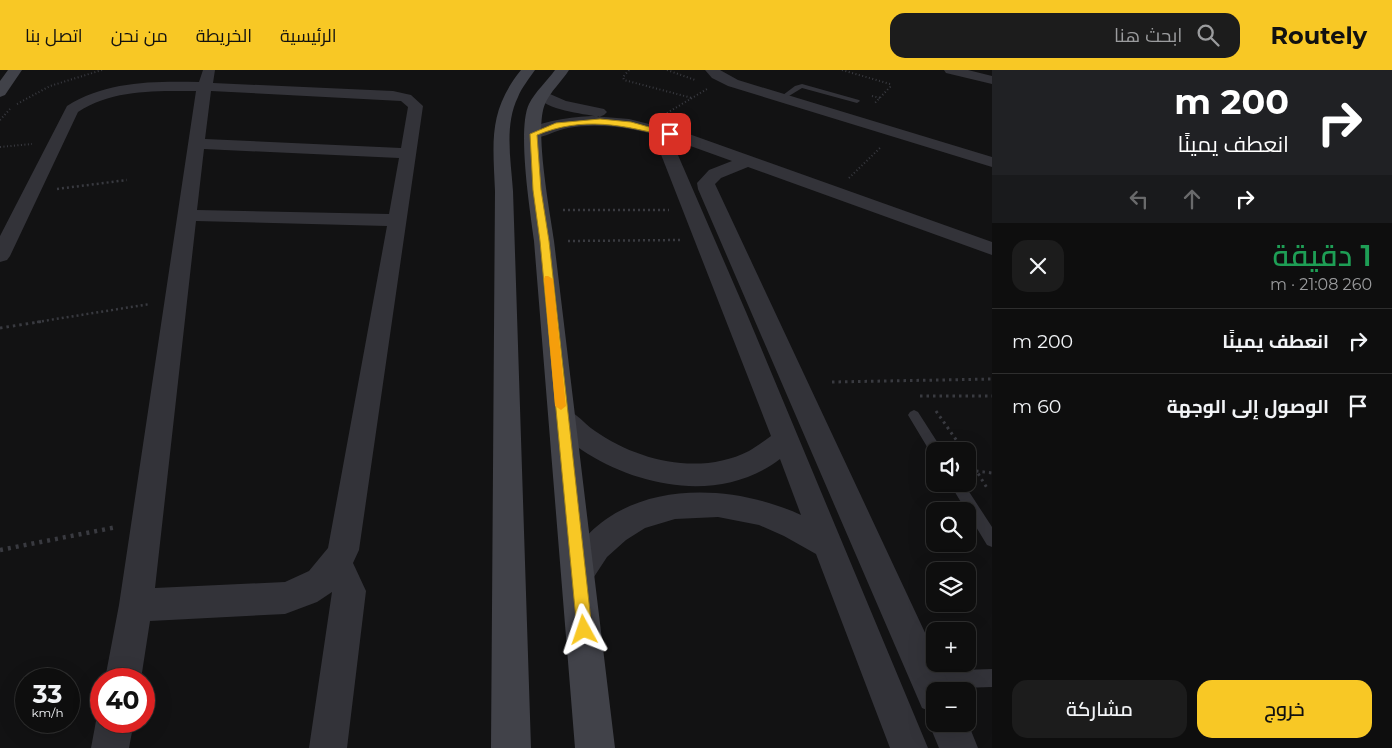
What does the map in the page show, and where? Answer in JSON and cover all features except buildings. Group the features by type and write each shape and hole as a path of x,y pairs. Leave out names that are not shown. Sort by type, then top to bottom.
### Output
{"street":[{"path":"0,92 15,70"},
{"path":"511,748 504,190 501,124 504,109 512,92 528,70"},
{"path":"562,70 542,95 534,113 533,134 538,200 544,241 596,748"},
{"path":"952,70 992,80"},
{"path":"716,78 992,162"},
{"path":"125,668 136,605 186,215 207,79"},
{"path":"0,256 72,108 93,97 120,90 151,88 207,79 393,95 406,98 416,106 343,550 335,566 322,581 304,592 285,598 136,605"},
{"path":"542,95 571,107 658,126 747,161 981,236"},
{"path":"533,134 556,125 585,122 616,122 686,128 844,183 981,236 992,249"},
{"path":"658,126 735,312 909,748"},
{"path":"196,144 408,153"},
{"path":"747,161 715,174 706,183 707,189 929,682"},
{"path":"504,190 538,200"},
{"path":"186,215 397,220"},
{"path":"735,312 763,312"},
{"path":"562,419 577,434 595,447 617,458 641,468 683,474 716,474 738,469 757,462 773,452 785,440"},
{"path":"716,474 725,505"},
{"path":"579,572 599,544 625,523 655,510 689,504 725,505 777,518 828,546"},
{"path":"328,748 349,591 344,578 335,566"},
{"path":"952,732 959,748"},
{"path":"110,748 113,733"}],"lane":[{"path":"782,98 797,87 802,86 858,101"},
{"path":"914,415 931,442"},
{"path":"962,492 992,540"},
{"path":"968,682 992,678"}],"path":[{"path":"0,120 12,107 34,93 67,80 102,70"},
{"path":"629,70 623,77 624,80 692,98"},
{"path":"667,70 716,78"},
{"path":"842,70 890,84 890,87 870,108"},
{"path":"658,126 716,78"},
{"path":"844,183 896,132"},
{"path":"0,147 55,142"},
{"path":"31,192 127,180"},
{"path":"538,200 693,210"},
{"path":"544,241 705,240"},
{"path":"0,328 175,301"},
{"path":"832,382 992,379"},
{"path":"914,415 906,400 909,396 992,396"},
{"path":"976,471 992,473"},
{"path":"976,471 987,488"},
{"path":"0,550 146,521"}],"slow traffic":[{"path":"548,279 561,406"}],"route":[{"path":"584,630 544,241 537,190 533,134 556,125 600,121 631,124 670,134"}]}
